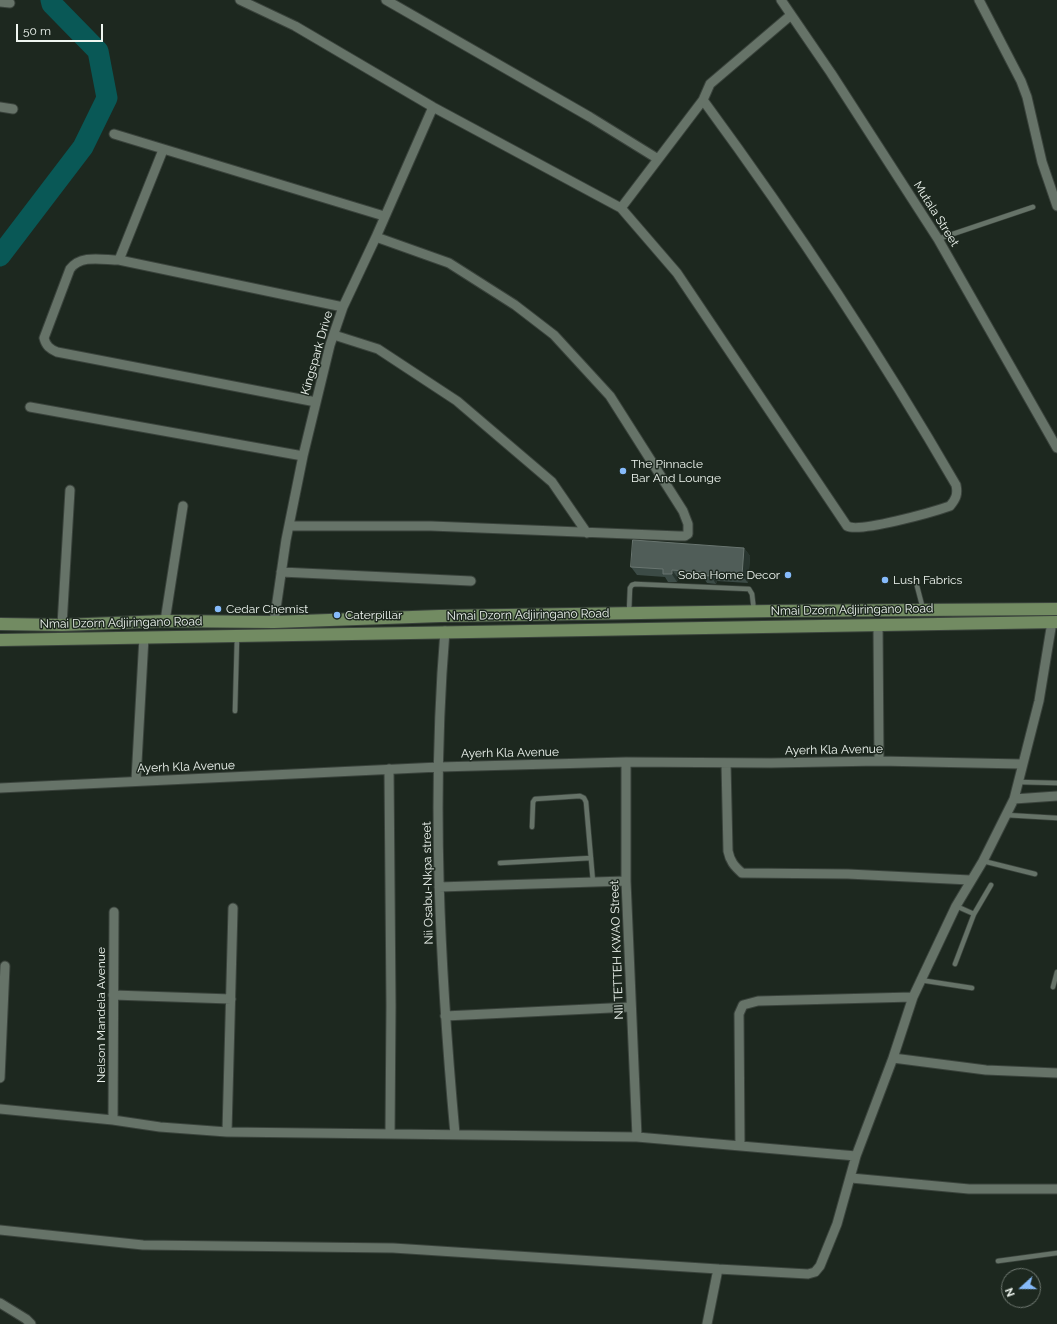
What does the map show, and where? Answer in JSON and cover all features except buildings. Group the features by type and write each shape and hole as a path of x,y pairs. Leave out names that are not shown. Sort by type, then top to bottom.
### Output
{"main road":[{"name":"Nmai Dzorn Adjiringano Road","path":"0,624 62,625 165,621 274,622 440,616 754,611 1057,609"},
{"path":"773,611 775,625"},
{"name":"Nmai Dzorn Adjiringano Road","path":"0,640 775,625 1054,622"}],"street":[{"path":"240,0 295,26 433,107 621,208 678,274 847,526 854,528 898,520 950,506 956,500 958,492 956,485 921,424 833,286 703,100"},
{"path":"386,0 583,113 658,159"},
{"name":"Mutala Street","path":"781,0 831,73 938,239 1057,448"},
{"path":"979,0 1021,81 1027,97 1042,162 1057,206"},
{"path":"0,2 10,3"},
{"path":"621,208 703,100 710,84 791,15"},
{"path":"0,107 13,109"},
{"name":"Kingspark Drive","path":"274,622 289,526 303,456 334,335 343,307 376,237 433,107"},
{"path":"114,134 384,216"},
{"path":"119,260 163,150"},
{"path":"289,526 431,526 587,533 685,536 688,534 689,529 682,511 610,396 554,335 514,305 449,263 376,237"},
{"path":"316,402 51,350 46,345 44,338 74,265 85,259 119,260 343,307"},
{"path":"334,335 378,349 457,401 552,482 587,533"},
{"path":"30,407 303,456"},
{"path":"62,625 70,490"},
{"path":"165,621 183,506"},
{"path":"281,572 471,581"},
{"path":"0,1230 143,1245 394,1248 718,1270 808,1274 815,1272 820,1266 837,1224 856,1156 893,1058 920,980 956,906 970,880 983,861 1014,799 1021,764 1039,701 1054,622"},
{"path":"878,625 879,761"},
{"name":"Nii Osabu-Nkpa street","path":"445,632 439,703 439,887 445,1016 455,1134"},
{"path":"136,780 144,637"},
{"name":"Ayerh Kla Avenue","path":"0,788 136,780 197,779 389,769 626,762 726,763 879,761 1021,764"},
{"name":"NII TETTEH KWAO Street","path":"626,762 626,881 638,1137"},
{"path":"726,763 728,851 730,860 734,867 742,873 848,874 970,880"},
{"path":"389,769 391,1006 390,1133"},
{"path":"1014,799 1057,796"},
{"path":"439,887 626,881"},
{"path":"228,1132 233,908"},
{"name":"Nelson Mandela Avenue","path":"113,1120 114,912"},
{"path":"0,1078 5,966"},
{"path":"113,995 231,999"},
{"path":"740,1146 739,1014 743,1005 758,1001 913,997"},
{"path":"445,1016 631,1007"},
{"path":"893,1058 986,1070 1057,1073"},
{"path":"0,1108 113,1120 160,1127 228,1132 638,1137 856,1156"},
{"path":"851,1178 969,1189 1057,1189"},
{"path":"707,1324 718,1270"},
{"path":"0,1303 26,1319 31,1324"}],"lane":[{"path":"938,239 1033,207"},
{"path":"629,613 630,588 635,584 749,589 752,594 754,611"},
{"path":"917,586 923,609"},
{"path":"235,711 237,636"},
{"path":"1018,782 1057,783"},
{"path":"532,827 533,802 535,799 580,796 584,798 586,802 593,882"},
{"path":"1006,815 1057,818"},
{"path":"500,863 591,858"},
{"path":"983,861 1036,874"},
{"path":"955,964 974,914 991,885"},
{"path":"956,906 974,914"},
{"path":"1053,987 1057,972"},
{"path":"920,980 972,988"},
{"path":"998,1261 1057,1253"}],"waterway":[{"path":"0,256 83,147 107,98 98,51 52,4 51,0"}],"place":[{"name":"The Pinnacle Bar And Lounge","path":"623,471"},
{"name":"Soba Home Decor","path":"788,575"},
{"name":"Lush Fabrics","path":"885,580"},
{"name":"Cedar Chemist","path":"218,609"},
{"name":"Caterpillar","path":"337,615"}]}
